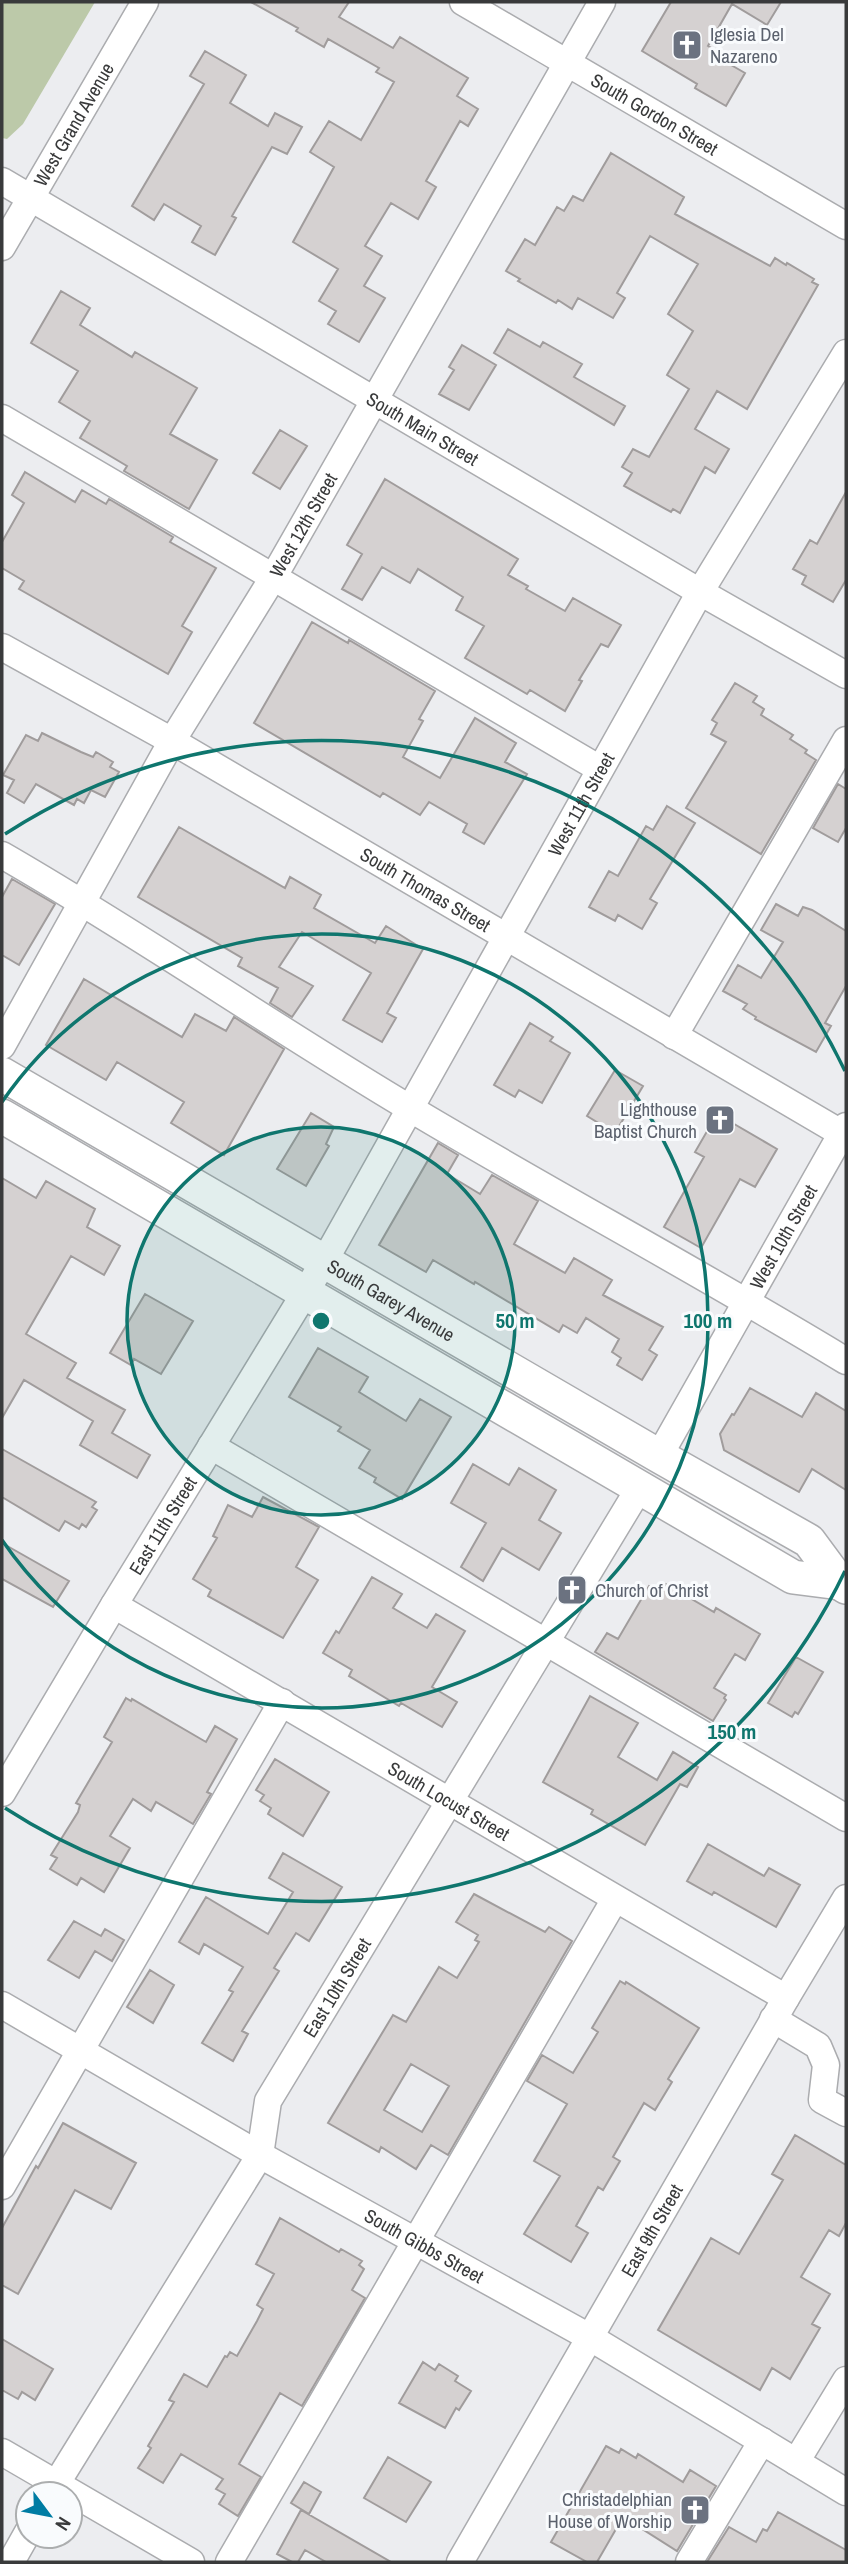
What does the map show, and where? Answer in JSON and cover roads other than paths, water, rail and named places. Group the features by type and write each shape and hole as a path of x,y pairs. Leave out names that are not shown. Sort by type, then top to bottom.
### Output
{"main road":[{"name":"South Garey Avenue","path":"2,1074 809,1541 843,1585"},
{"name":"South Garey Avenue","path":"2,1116 793,1577 843,1585"}],"street":[{"name":"West Grand Avenue","path":"2,247 145,2"},
{"name":"South Gordon Street","path":"463,2 846,226"},
{"name":"West 12th Street","path":"2,1046 173,741 274,576 601,2"},
{"name":"South Main Street","path":"2,181 700,592 846,675"},
{"name":"West 11th Street","path":"325,1260 700,592 846,353"},
{"path":"2,418 600,769"},
{"name":"South Thomas Street","path":"2,647 173,741 674,1036 845,1132"},
{"path":"674,1036 846,740"},
{"path":"2,855 82,901 410,1108 846,1361"},
{"name":"West 10th Street","path":"659,1456 845,1132"},
{"name":"East 11th Street","path":"2,1793 325,1260"},
{"path":"211,1446 846,1818"},
{"name":"East 10th Street","path":"59,2480 260,2155 268,2101 640,1487"},
{"name":"South Locust Street","path":"114,1605 615,1899 780,2008 818,2046 826,2066 822,2099 846,2113"},
{"path":"2,2186 282,1702"},
{"name":"East 9th Street","path":"460,2562 846,1898"},
{"path":"229,2562 615,1899"},
{"name":"South Gibbs Street","path":"2,2005 260,2155 591,2338 846,2492"},
{"path":"796,2462 846,2380"},
{"path":"689,2562 762,2441"},
{"path":"2,2452 41,2480"},
{"path":"84,2505 191,2562"}],"place":[{"name":"Iglesia Del Nazareno","path":"687,45"},
{"name":"Lighthouse Baptist Church","path":"720,1120"},
{"name":"Church of Christ","path":"572,1590"},
{"name":"Christadelphian House of Worship","path":"695,2510"}]}
